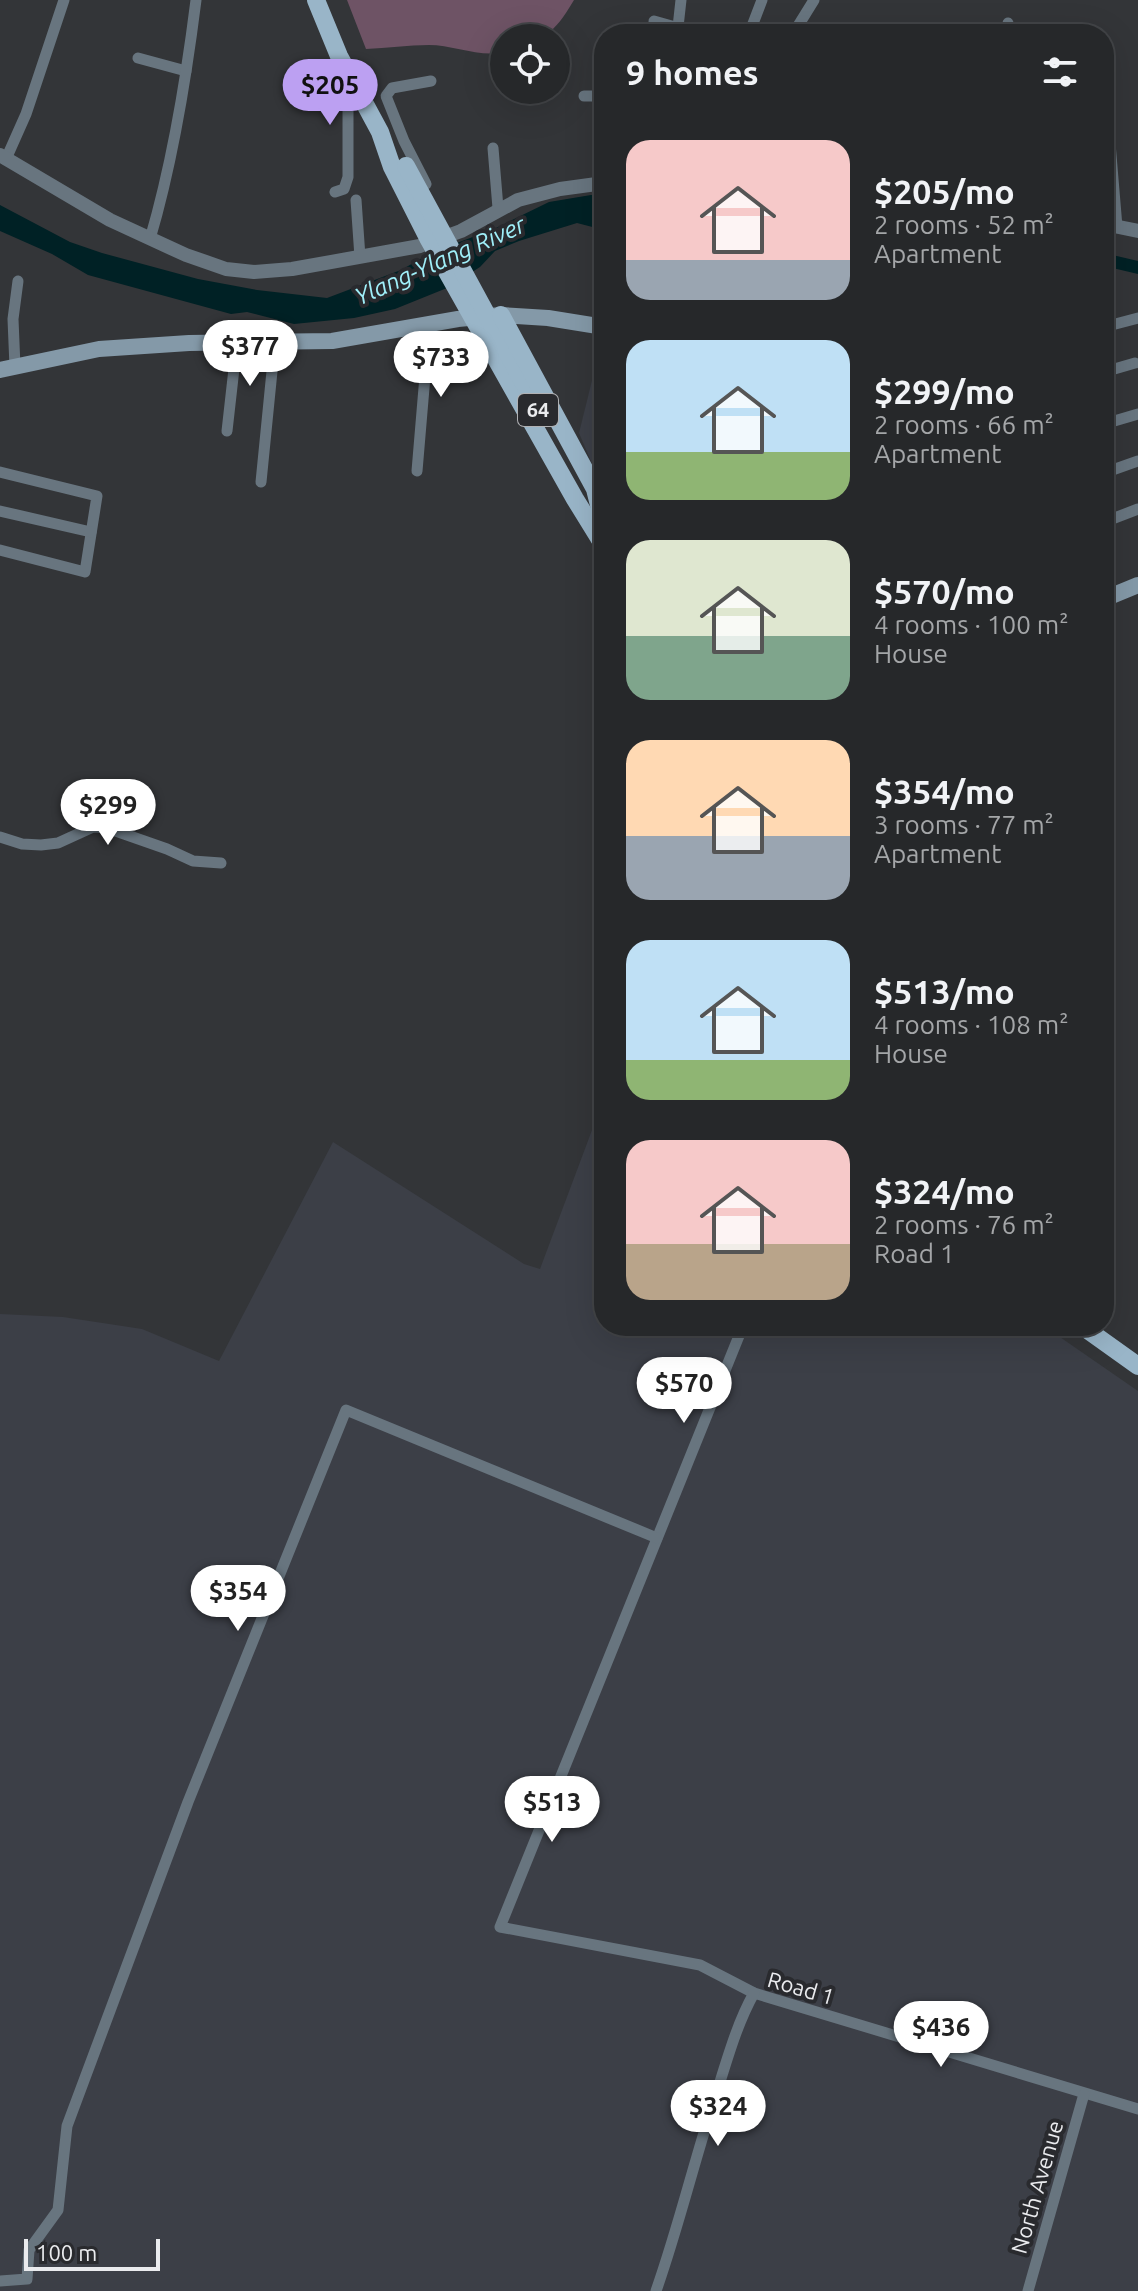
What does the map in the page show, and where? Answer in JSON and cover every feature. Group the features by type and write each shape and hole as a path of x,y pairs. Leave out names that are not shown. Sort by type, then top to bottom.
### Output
{"main road":[{"name":"64","path":"316,0 353,81 380,132 403,162 440,235 467,304 490,322 594,518"},
{"path":"467,304 490,322 594,487"},
{"path":"8,369 99,349 347,340 425,324 467,304"},
{"path":"467,304 563,500 594,527"},
{"path":"490,322 548,318 594,325"},
{"path":"1114,595 1138,585"},
{"path":"1096,1336 1138,1366"}],"street":[{"path":"64,0 26,114 3,157 110,220 186,255 226,269 292,269 420,246 498,208 537,194 594,185"},
{"path":"150,239 162,198 196,0"},
{"path":"678,24 681,0"},
{"path":"753,24 762,0"},
{"path":"799,24 814,0"},
{"path":"654,21 666,24"},
{"path":"138,58 186,71"},
{"path":"335,192 344,189 348,177 348,110 353,81"},
{"path":"431,81 392,88 386,96 440,235"},
{"path":"584,96 594,96"},
{"path":"493,148 498,208"},
{"path":"356,200 360,257"},
{"path":"1114,226 1138,231"},
{"path":"8,369 18,281"},
{"path":"1114,324 1138,318"},
{"path":"417,471 424,390 425,324"},
{"path":"261,482 275,341"},
{"path":"227,431 237,342"},
{"path":"1114,369 1136,361"},
{"path":"1114,421 1138,414"},
{"path":"1114,469 1138,461"},
{"path":"0,472 97,496 85,572 0,550"},
{"path":"1114,518 1138,509"},
{"path":"0,511 91,532"},
{"path":"0,837 22,844 41,845 58,843 93,827 107,828 193,861 221,863"},
{"path":"739,1336 500,1927 700,1965 754,1993"},
{"path":"0,2281 27,2279 29,2250 58,2210 67,2126 188,1802 346,1410 657,1538"},
{"name":"Road 1","path":"656,2291 731,2046 740,2019 754,1993 1138,2109"},
{"name":"North Avenue","path":"1028,2291 1084,2094"}],"shaded area":[{"path":"347,0 574,0 557,24 490,24 490,53 429,45 366,49"},
{"path":"594,372 594,466 579,433"},
{"path":"594,1125 594,1336 1058,1336 1138,1391 1138,2291 0,2291 0,1314 63,1317 142,1329 219,1361 333,1142 524,1264 540,1269"}],"water":[{"name":"Ylang-Ylang River","path":"594,195 594,227 577,223 519,241 495,251 480,267 447,288 395,309 354,318 294,324 247,312 231,314 88,275 52,254 0,231 0,205 70,242 102,253 198,279 327,298 401,270 431,253 496,228 549,202"},
{"path":"1114,255 1138,261 1138,274 1114,268"}]}
